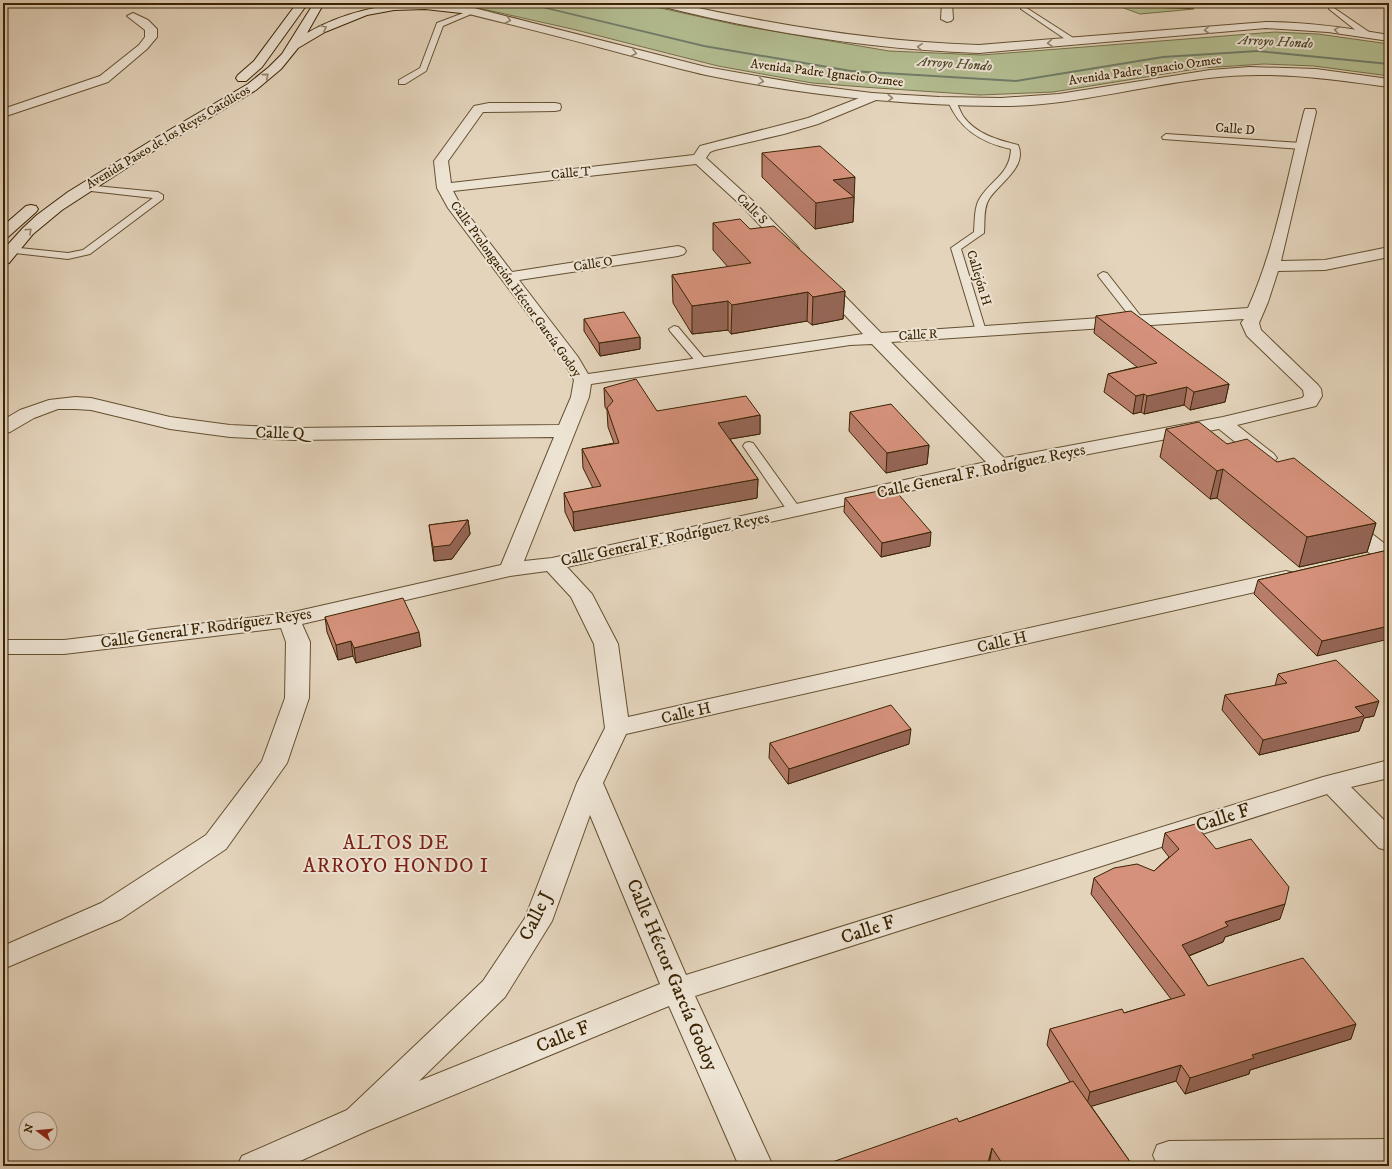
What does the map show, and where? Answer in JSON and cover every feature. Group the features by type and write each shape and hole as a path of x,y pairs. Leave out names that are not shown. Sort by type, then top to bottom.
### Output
{"street":[{"name":"Avenida Paseo de los Reyes Católicos","path":"3,234 31,209 46,199 219,95 241,79 258,64 303,3"},
{"name":"Avenida Paseo de los Reyes Católicos","path":"6,255 27,231 51,211 85,188 252,87 280,63 319,3"},
{"name":"Avenida Padre Ignacio Ozmee","path":"436,3 706,71 808,89 872,97 1001,102 1059,98 1210,74 1250,71 1316,73 1389,83"},
{"name":"Avenida Padre Ignacio Ozmee","path":"660,3 810,34 932,48 979,48 1266,25 1317,27 1389,38"},
{"path":"947,3 947,19"},
{"path":"1135,3 1189,5 1202,3"},
{"path":"291,48 320,29 348,18 381,9 410,6 472,11"},
{"path":"3,113 95,82 110,75 143,47 150,37 150,29 144,22 133,16"},
{"path":"698,159 705,149 813,121 872,97"},
{"name":"Calle Prolongación Héctor García Godoy","path":"510,569 580,397 583,380 572,361 454,205 444,188 441,161 479,109 489,107 555,107"},
{"path":"1255,313 1272,266 1293,188 1310,112"},
{"name":"Calle T","path":"444,188 698,159"},
{"name":"Calle S","path":"698,159 748,204 875,338 1000,465"},
{"name":"Calle O","path":"508,277 678,251"},
{"path":"1272,266 1320,266 1389,252"},
{"name":"Calle R","path":"583,380 701,361 850,340 1255,313"},
{"name":"Calle General F. Rodríguez Reyes","path":"3,647 64,647 289,620 510,569 552,564 1000,465 1223,423 1309,402 1313,396 1312,390 1250,328 1250,324 1255,313"},
{"name":"Calle Q","path":"3,428 27,414 56,404 75,403 91,404 170,423 230,431 294,434 565,431"},
{"path":"1223,423 1284,472"},
{"path":"1332,512 1388,557"},
{"path":"1364,561 1388,557"},
{"path":"552,564 581,594 606,644 617,728"},
{"name":"Calle H","path":"617,728 1309,573"},
{"path":"3,958 111,911 216,842 274,763 297,698 298,642 289,620"},
{"name":"Calle J","path":"254,1166 358,1120 494,988 538,921 590,783 617,728"},
{"name":"Calle F","path":"358,1120 677,990 1332,783 1389,769"},
{"name":"Calle Héctor García Godoy","path":"590,783 677,990 756,1166"},
{"path":"1332,783 1389,841"},
{"path":"1169,1155 1389,1153"}],"lane":[{"path":"1023,8 1074,41"},
{"path":"1331,8 1366,34"},
{"path":"402,82 423,69 440,25 472,11"},
{"name":"Callejón H","path":"952,101 955,112 970,127 988,140 1015,147 1015,159 1010,170 984,199 981,209 979,233 956,248 981,331"},
{"name":"Calle D","path":"1166,137 1302,146"},
{"path":"6,255 68,256 86,252 158,199 158,195 85,188"},
{"path":"1102,275 1139,321"},
{"path":"674,329 701,361"},
{"path":"749,446 794,510"}],"green space":[{"path":"456,3 638,3 737,25 889,51 982,55 1275,32 1318,34 1389,44 1389,76 1314,66 1264,64 1202,68 1053,92 980,95 812,83 718,66 572,29"},
{"path":"1113,4 1191,7 1194,9 1140,14"}],"building":[{"path":"820,146 855,177 833,180 854,197 816,203 762,153"},
{"path":"740,219 750,229 774,226 845,291 813,297 808,292 732,305 728,301 692,306 672,275 751,263 713,223"},
{"path":"1131,311 1229,384 1194,392 1187,387 1147,396 1144,394 1136,396 1108,374 1157,363 1096,316"},
{"path":"624,312 640,337 599,343 584,319"},
{"path":"636,379 657,411 746,396 760,415 718,423 758,479 573,512 564,493 601,486 582,449 619,443 607,408 613,401 604,388"},
{"path":"891,404 929,445 887,453 850,412"},
{"path":"1199,422 1227,444 1247,439 1277,462 1294,458 1376,523 1307,537 1223,469 1217,471 1166,429"},
{"path":"893,488 931,532 882,543 845,498"},
{"path":"468,520 450,545 433,547 429,525"},
{"path":"1389,550 1389,626 1322,641 1258,580"},
{"path":"403,598 419,632 354,648 351,641 336,645 325,617"},
{"path":"1336,660 1379,701 1355,707 1364,716 1263,740 1225,695 1287,683 1278,674"},
{"path":"891,705 911,729 789,769 770,743"},
{"path":"1195,824 1216,849 1251,839 1289,887 1285,904 1225,922 1228,926 1182,945 1208,986 1303,958 1356,1024 1252,1055 1254,1058 1190,1078 1181,1065 1090,1092 1050,1029 1122,1009 1124,1013 1185,995 1094,878 1114,868 1137,864 1154,871 1179,849 1165,833"},
{"path":"1073,1081 1133,1166 1004,1166 992,1148 987,1166 821,1166 957,1118 959,1122"}],"waterway":[{"name":"Arroyo Hondo","path":"524,3 704,46 851,71 1016,81 1163,57 1258,51 1389,64"}],"district":[{"name":"ALTOS DE ARROYO HONDO I","path":"396,854"}]}
